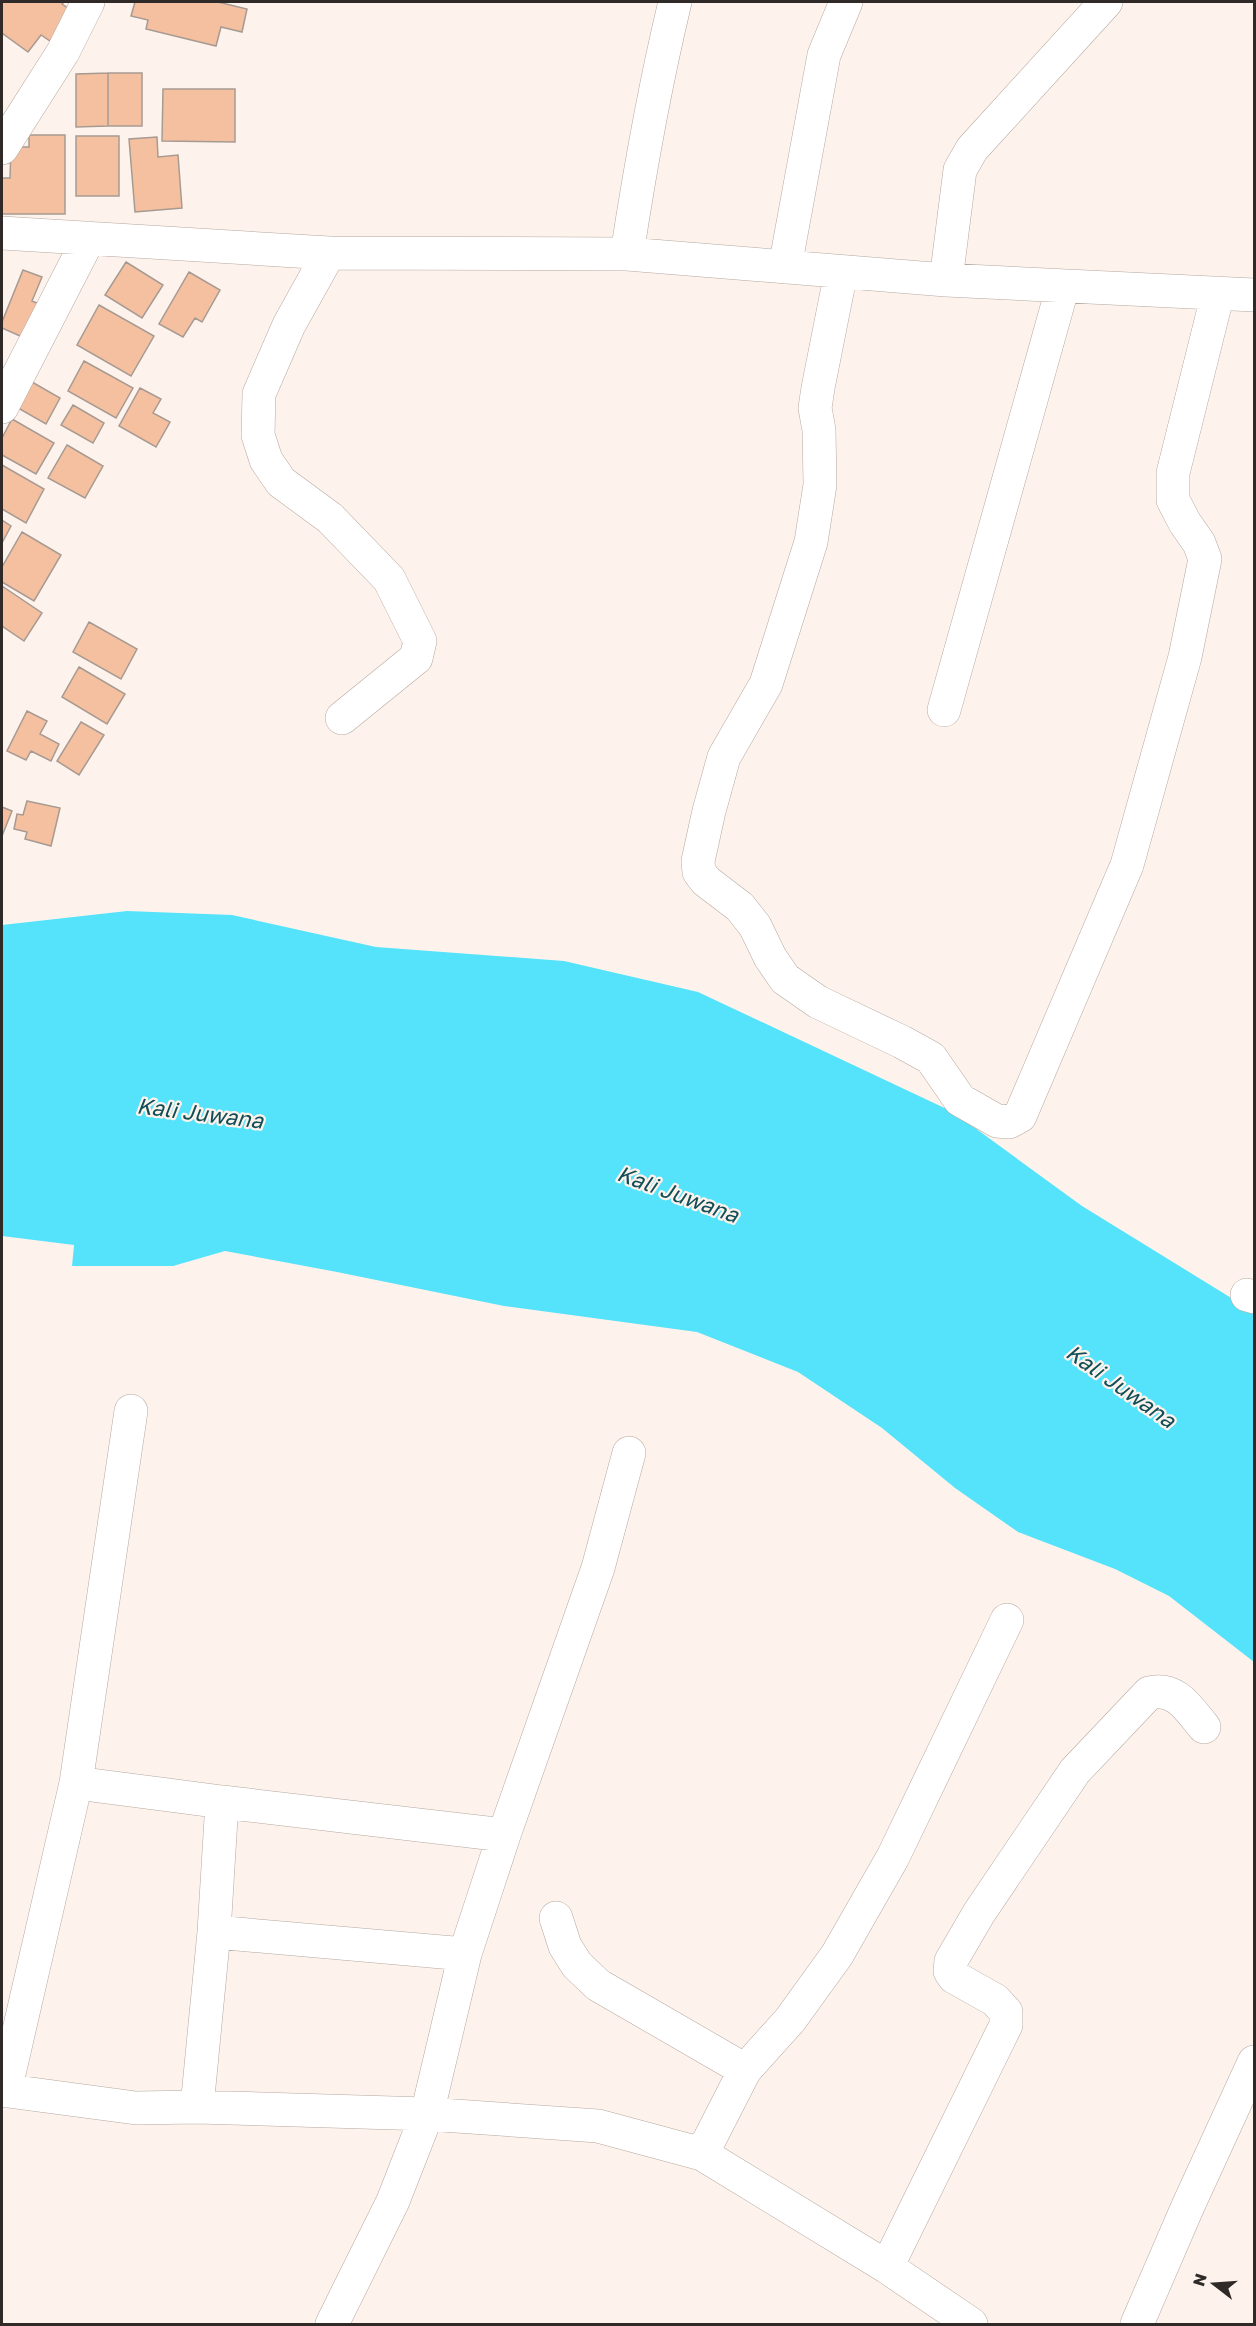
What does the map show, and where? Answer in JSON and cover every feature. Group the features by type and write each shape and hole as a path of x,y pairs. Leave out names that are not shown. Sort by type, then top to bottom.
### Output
{"street":[{"path":"2,148 63,52 88,2"},
{"path":"627,254 640,170 675,2"},
{"path":"785,267 824,55 846,2"},
{"path":"946,280 960,170 972,149 1106,2"},
{"path":"2,233 329,253 627,254 946,280 1063,286 1244,290 1173,473 1173,500 1199,543 1205,559 1185,657 1127,865 1020,1116 1009,1122 997,1121 960,1100 931,1058 902,1041 818,1002 785,979 770,957 755,926 740,907 706,881 699,872 698,861 724,757 766,684 811,542 820,485 816,398 841,272"},
{"path":"2,407 89,238"},
{"path":"329,253 289,325 259,394 258,435 266,460 281,482 330,518 389,579 420,640 416,658 342,718"},
{"path":"944,710 1063,286"},
{"path":"131,1411 76,1783 3,2091 136,2108 197,2107 427,2114 598,2126 702,2154 887,2266 971,2325"},
{"path":"332,2325 393,2201 427,2114 465,1954 504,1835 598,1568 629,1453"},
{"path":"702,2154 745,2070 790,2020 837,1955 893,1857 1007,1620"},
{"path":"887,2266 1006,2025 1006,2012 995,2000 954,1977 950,1971 951,1961 979,1913 1075,1771 1149,1694 1157,1691 1177,1696 1204,1727"},
{"path":"76,1783 504,1835"},
{"path":"197,2107 214,1932 222,1802"},
{"path":"556,1918 566,1946 577,1965 598,1986 745,2070"},
{"path":"214,1932 465,1954"},
{"path":"1137,2325 1254,2062"}],"water":[{"name":"Kali Juwana","path":"127,911 232,915 376,947 564,961 698,992 953,1112 1082,1206 1254,1312 1254,1662 1169,1596 1115,1569 1018,1532 955,1488 882,1428 798,1372 697,1332 504,1306 225,1251 173,1266 72,1266 74,1245 2,1236 2,925"}],"building":[{"path":"2,2 64,2 62,4 72,11 50,41 41,35 28,52 2,33"},
{"path":"135,2 218,2 247,9 242,32 221,27 216,46 146,29 148,20 131,16"},
{"path":"108,73 108,126 76,127 76,74"},
{"path":"108,73 142,73 142,126 108,126"},
{"path":"163,89 235,89 235,142 162,141"},
{"path":"29,135 65,135 65,214 2,214 2,178 10,178 11,147 29,147"},
{"path":"76,136 119,136 119,196 76,196"},
{"path":"157,137 158,157 178,155 182,208 135,212 129,139"},
{"path":"126,262 163,285 142,318 105,295"},
{"path":"23,270 42,277 32,301 44,306 29,340 2,328 2,322"},
{"path":"189,272 220,290 202,322 195,318 183,337 159,324"},
{"path":"99,305 154,336 131,376 77,345"},
{"path":"84,361 133,388 116,418 68,391"},
{"path":"25,378 60,398 46,424 11,404"},
{"path":"140,388 161,399 153,413 170,422 156,447 119,426"},
{"path":"73,405 104,423 93,443 61,425"},
{"path":"12,419 54,443 36,474 2,455 2,438"},
{"path":"67,445 103,466 85,498 48,478"},
{"path":"2,465 44,489 26,523 2,509"},
{"path":"2,520 11,526 2,543"},
{"path":"22,532 61,555 34,601 2,582 2,567"},
{"path":"2,586 42,613 24,641 2,626"},
{"path":"89,622 137,649 121,679 73,652"},
{"path":"79,667 125,694 107,724 62,697"},
{"path":"27,711 47,721 40,734 59,744 51,761 31,751 26,760 7,751"},
{"path":"81,722 104,735 79,775 57,761"},
{"path":"27,801 60,808 51,846 25,839 27,832 14,829 17,814 23,815"},
{"path":"2,807 12,811 2,836"}]}
